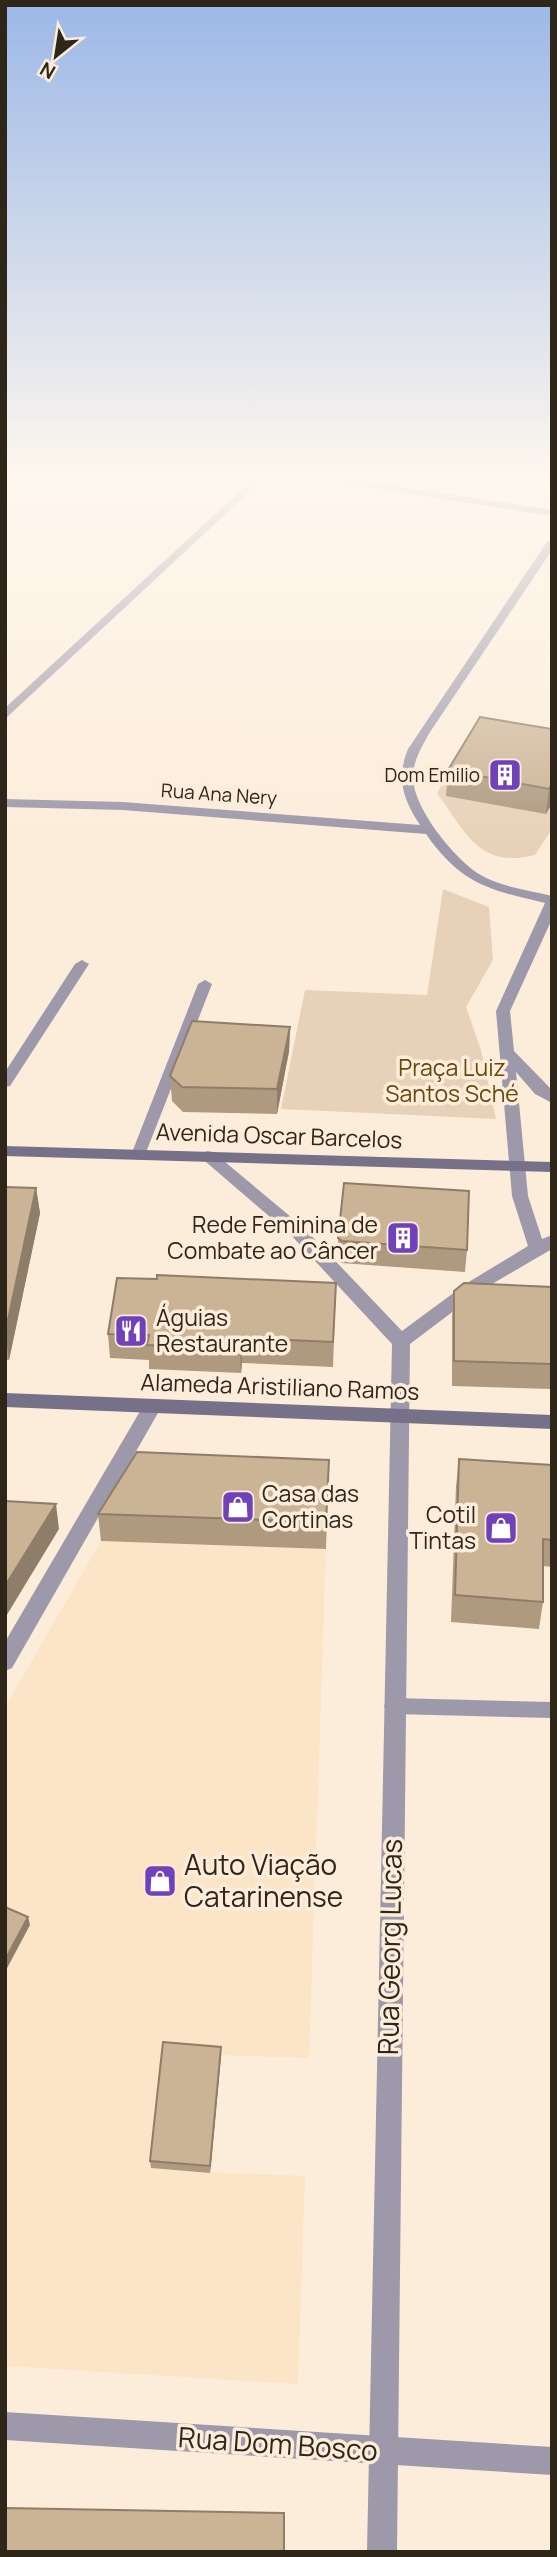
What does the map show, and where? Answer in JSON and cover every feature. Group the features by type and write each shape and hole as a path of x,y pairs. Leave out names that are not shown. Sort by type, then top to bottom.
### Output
{"main road":[{"name":"Avenida Oscar Barcelos","path":"5,1151 552,1167"},
{"name":"Alameda Aristiliano Ramos","path":"5,1400 552,1422"}],"street":[{"path":"5,715 128,600"},
{"path":"206,1156 298,1231 401,1342 448,1303 544,1245 520,1196 503,1011 552,901 500,887 474,876 459,864 430,830 414,803 407,782 415,749 513,600"},
{"name":"Rua Ana Nery","path":"5,803 149,808 430,830"},
{"path":"507,1052 541,1090 552,1098"},
{"name":"Rua Georg Lucas","path":"382,2552 401,1342"},
{"path":"5,1662 153,1406"},
{"name":"Rua Dom Bosco","path":"5,2426 552,2461"}],"lane":[{"path":"5,1083 82,964"},
{"path":"138,1155 205,984"},
{"path":"394,1706 552,1710"}],"shaded area":[{"name":"Auto Viação Catarinense","path":"101,1541 326,1549 309,2058 221,2055 210,2172 305,2176 298,2384 5,2366 5,1707"}],"green space":[{"path":"467,740 552,755 552,829 535,855 500,857 487,852 466,834 437,793"},
{"name":"Praça Luiz Santos Sché","path":"443,889 489,907 493,960 466,1007 481,1050 496,1119 281,1109 305,990 427,995"}],"building":[{"path":"480,717 552,729 552,783 549,789 448,770"},
{"path":"192,1021 290,1027 277,1089 182,1087 170,1076"},
{"name":"Rede Feminina de Combate ao Câncer","path":"344,1183 469,1191 467,1250 342,1241 338,1238"},
{"path":"5,1187 36,1188 5,1334"},
{"path":"157,1275 336,1283 333,1342 241,1338 240,1348 147,1345 149,1335 108,1334 117,1278 157,1279"},
{"path":"464,1283 552,1287 552,1364 454,1361 454,1291"},
{"path":"137,1452 329,1460 326,1522 98,1514"},
{"path":"459,1459 552,1465 552,1540 543,1539 543,1602 455,1595"},
{"path":"5,1501 56,1504 5,1586"},
{"path":"5,1907 28,1917 5,1960"},
{"path":"163,2042 221,2047 210,2166 150,2161"},
{"path":"5,2508 284,2513 284,2552 5,2552"}],"place":[{"name":"Dom Emilio","path":"505,775"},
{"name":"Rede Feminina de Combate ao Câncer","path":"403,1238"},
{"name":"Águias Restaurante","path":"131,1331"},
{"name":"Casa das Cortinas","path":"238,1507"},
{"name":"Cotil Tintas","path":"501,1528"},
{"name":"Auto Viação Catarinense","path":"160,1881"}]}
